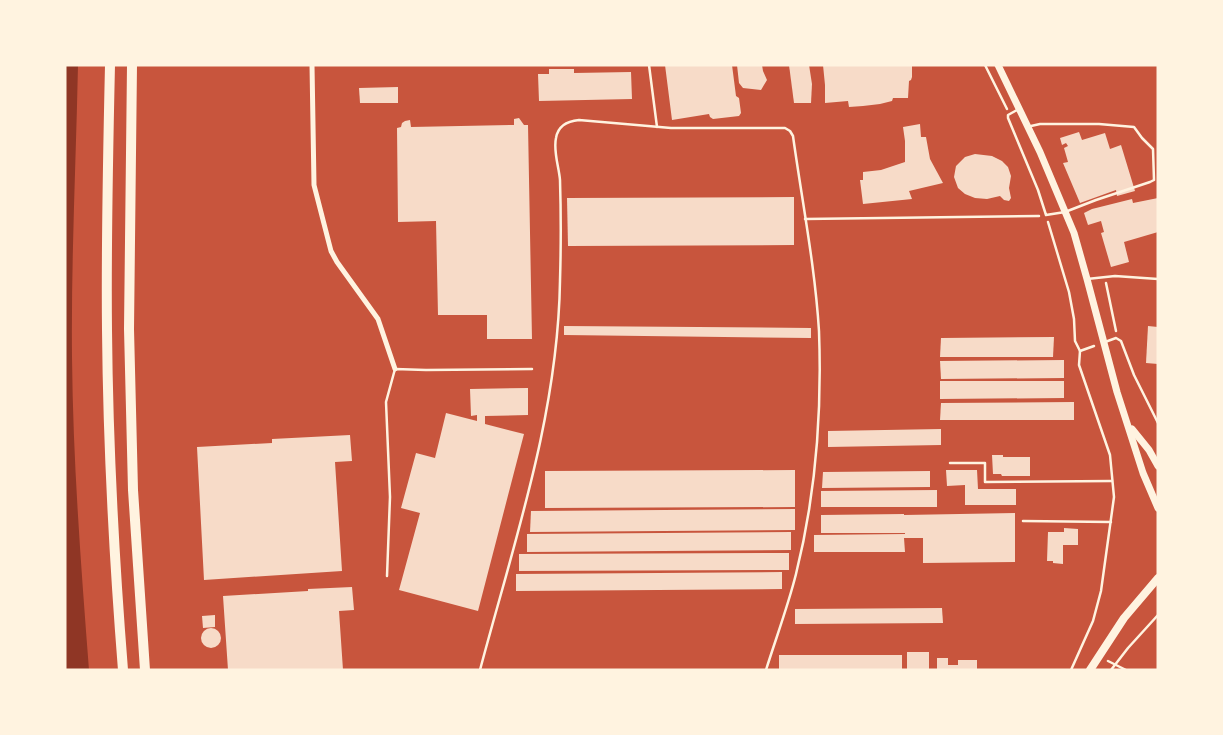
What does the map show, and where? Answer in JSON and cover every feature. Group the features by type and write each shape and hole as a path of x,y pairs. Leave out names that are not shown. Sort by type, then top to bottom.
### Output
{"highway":[{"path":"110,65 107,345 111,485 122,670"},
{"path":"132,65 129,342 133,490 145,670"}],"main road":[{"path":"1090,670 1125,618 1158,578"}],"street":[{"path":"312,65 313,185 331,251 379,319 395,369"},
{"path":"998,65 1029,127 1065,212 1143,473 1158,508"},
{"path":"1129,426 1149,450 1158,466"}],"lane":[{"path":"1020,109 1009,114 1008,120 1046,215 1065,212 1152,182 1154,178 1153,149 1134,127 1099,124 1040,124 1029,127"},
{"path":"1087,279 1105,276 1158,279"},
{"path":"1103,343 1116,338 1121,341 1134,375 1158,423"},
{"path":"387,576 390,497 386,402 395,369 532,369"}],"path":[{"path":"649,65 657,127"},
{"path":"985,65 1009,114"},
{"path":"480,670 534,470 550,393 560,285 560,194 555,144 557,134 566,123 579,120 657,127 788,129 793,136 814,279 820,382 816,456 805,532 787,608 766,670"},
{"path":"805,219 1046,215 1066,282 1074,319 1075,341 1080,351 1079,365 1108,448 1114,497 1098,606 1084,645 1071,670"},
{"path":"1105,276 1116,338"},
{"path":"1080,351 1103,343"},
{"path":"950,463 985,463 985,482 1112,481"},
{"path":"1023,521 1111,522"},
{"path":"1111,670 1158,615"},
{"path":"1099,656 1126,670"}],"shaded area":[{"path":"65,65 78,65 72,357 78,514 89,670 65,670"}],"building":[{"path":"665,65 732,65 741,113 739,116 713,119 709,114 672,120"},
{"path":"737,65 762,65 767,80 761,90 743,88 739,83"},
{"path":"789,65 809,65 811,103 794,103"},
{"path":"823,65 912,65 908,98 893,98 892,101 880,104 849,107 848,101 825,103"},
{"path":"549,69 574,69 574,73 631,72 632,99 539,101 538,74 549,74"},
{"path":"398,87 398,103 360,103 359,88"},
{"path":"519,118 524,125 528,125 532,339 487,339 487,315 438,315 436,221 398,222 397,128 410,120 411,127 514,125 514,119"},
{"path":"920,124 921,137 926,137 930,159 943,183 909,191 912,199 863,204 860,180 863,180 863,172 881,170 905,162 903,127"},
{"path":"1079,132 1082,140 1105,133 1110,149 1121,145 1135,191 1117,196 1116,190 1080,203 1063,163 1068,162 1064,148 1068,146 1066,143 1062,145 1060,138"},
{"path":"975,154 992,156 1008,167 1011,176 1009,201 1000,196 975,198 958,188 954,177 956,166 965,157"},
{"path":"794,197 794,245 568,246 567,198"},
{"path":"1158,198 1158,232 1124,242 1129,262 1111,267 1101,233 1104,232 1101,221 1088,225 1084,213 1132,199 1133,203"},
{"path":"564,326 811,328 811,338 564,335"},
{"path":"1148,326 1158,327 1158,364 1146,363"},
{"path":"1054,337 1053,357 940,357 941,338"},
{"path":"1064,360 1064,378 941,379 940,361"},
{"path":"940,381 1064,381 1064,398 940,399"},
{"path":"528,388 528,415 485,416 485,424 524,434 478,611 399,590 420,513 401,508 416,453 435,458 446,413 477,421 477,415 471,416 470,389"},
{"path":"1074,402 1074,420 940,420 941,403"},
{"path":"941,429 941,445 828,447 828,431"},
{"path":"350,435 352,461 335,462 342,571 204,580 197,447 272,443 272,439"},
{"path":"992,455 1030,457 1030,476 993,474"},
{"path":"795,470 795,507 545,508 545,471"},
{"path":"946,470 977,470 978,489 1016,489 1016,505 965,505 965,485 947,486"},
{"path":"930,471 930,487 822,488 823,472"},
{"path":"937,490 937,507 821,507 821,491"},
{"path":"795,509 795,530 530,532 531,511"},
{"path":"1015,513 1015,562 923,563 923,538 904,538 905,552 814,552 814,535 905,534 821,533 821,515"},
{"path":"1064,528 1078,529 1078,545 1063,545 1063,564 1047,561 1048,532 1064,532"},
{"path":"791,532 791,550 527,552 527,534"},
{"path":"789,553 789,570 519,571 519,554"},
{"path":"782,572 782,589 516,591 516,574"},
{"path":"352,587 354,610 339,611 343,670 228,670 223,596"},
{"path":"942,608 943,623 795,624 795,609"},
{"path":"215,615 215,627 203,628 202,616"},
{"path":"211,628 218,631 221,638 218,645 211,648 204,645 201,638 204,631"},
{"path":"907,652 929,652 929,670 907,670"},
{"path":"779,655 902,655 902,670 779,670"},
{"path":"937,658 948,658 948,665 958,665 958,660 977,660 977,670 937,670"}]}
